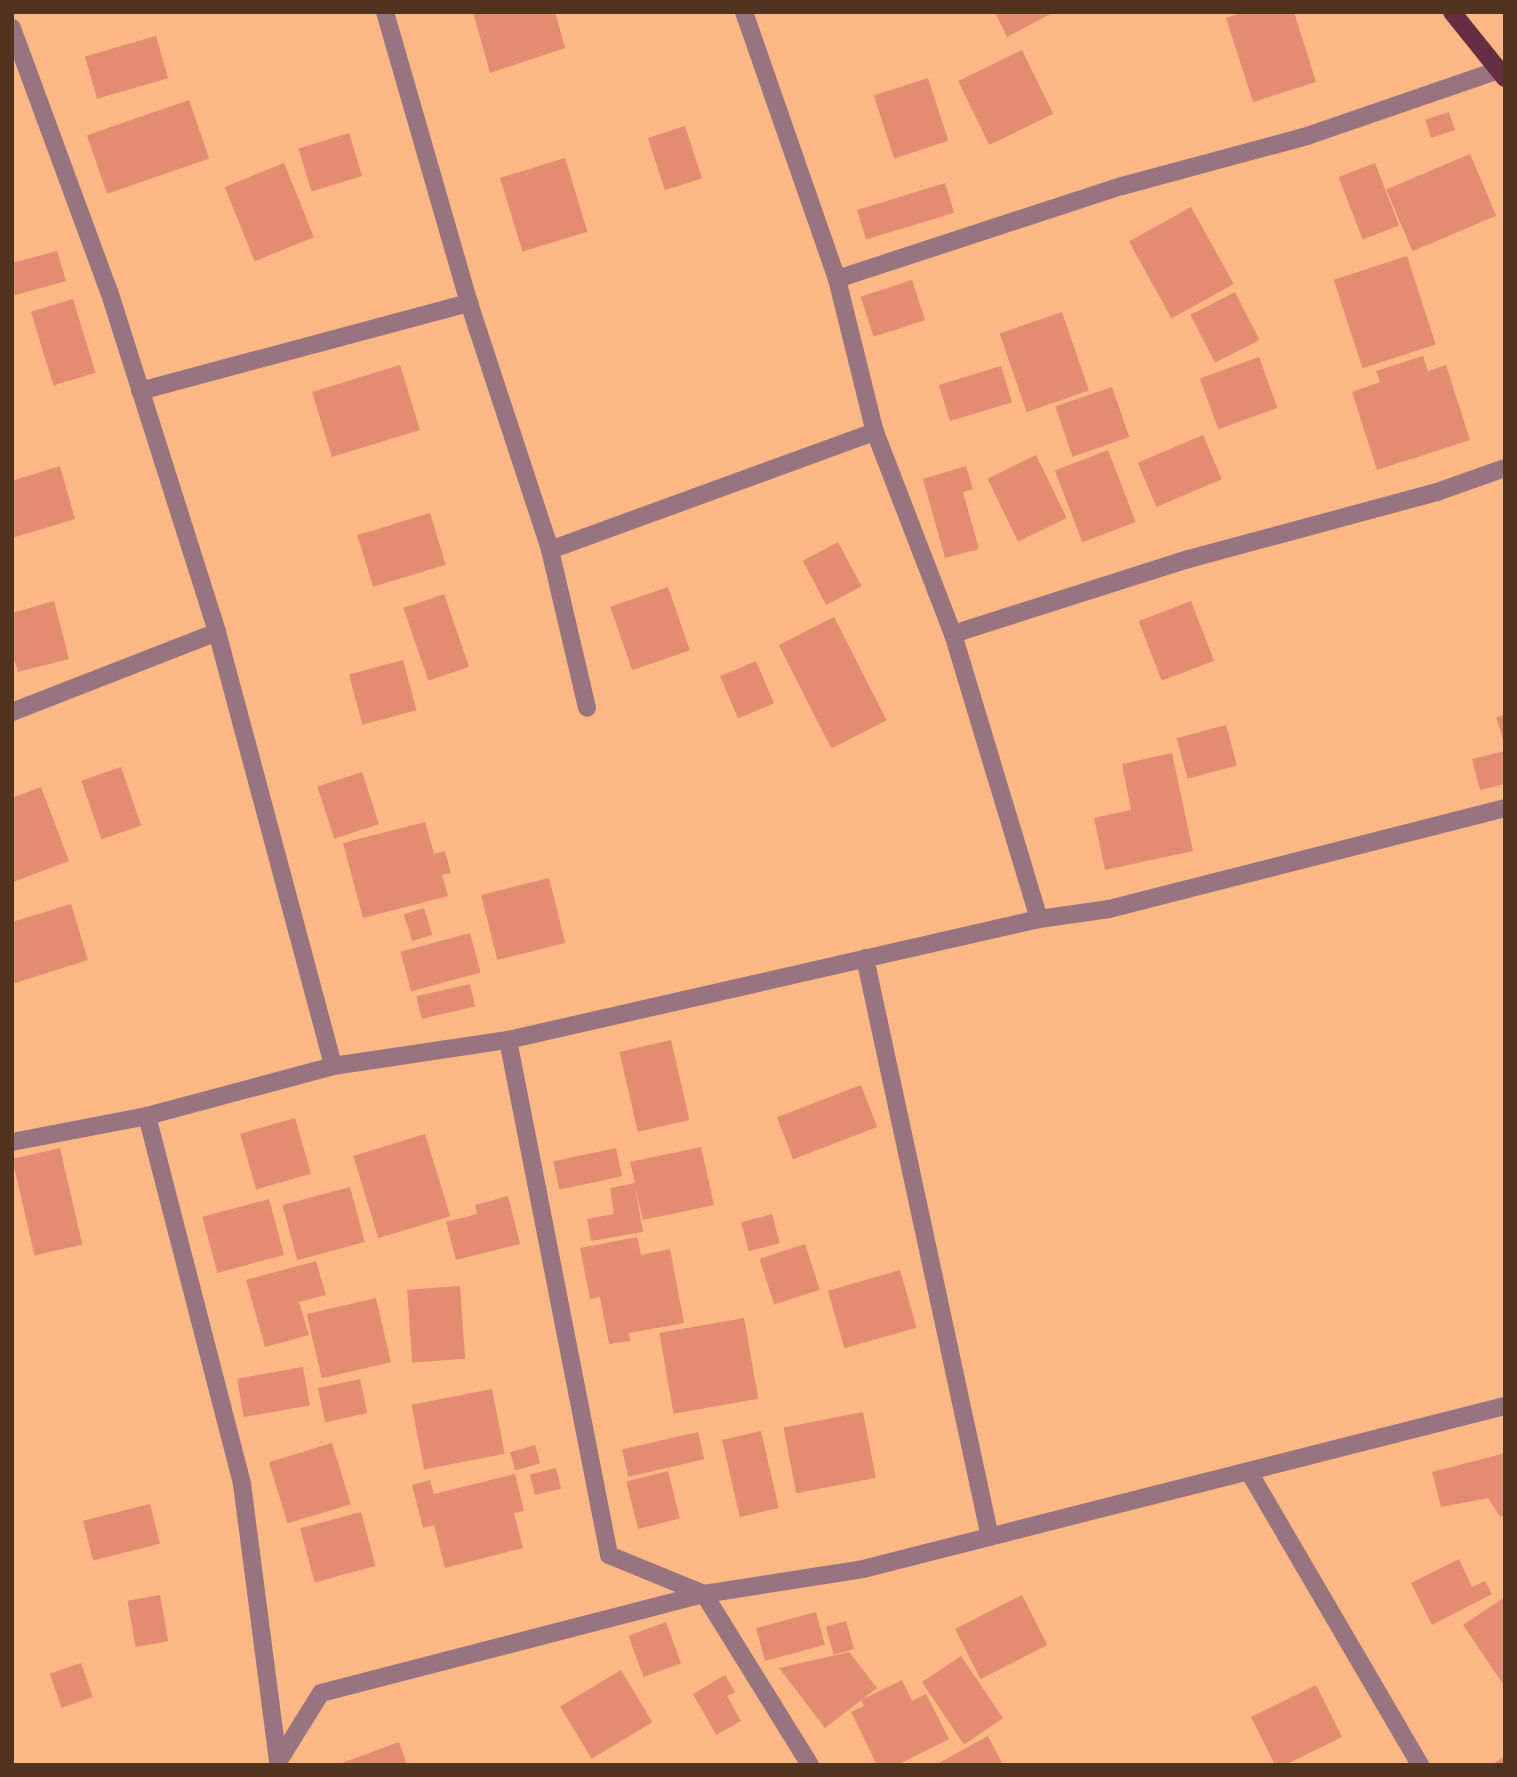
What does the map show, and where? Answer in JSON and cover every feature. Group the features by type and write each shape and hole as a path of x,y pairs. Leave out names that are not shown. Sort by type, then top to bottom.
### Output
{"main road":[{"path":"1452,12 1502,74"}],"street":[{"path":"384,12 469,303 550,550 587,708"},
{"path":"744,12 837,279 875,432 953,634 1040,919"},
{"path":"12,27 140,391 217,632 332,1066"},
{"path":"837,279 1122,186 1307,136 1502,74"},
{"path":"140,391 469,303"},
{"path":"550,550 875,432"},
{"path":"953,634 1172,564 1437,492 1505,468"},
{"path":"12,712 217,632"},
{"path":"12,1142 147,1116 332,1066 508,1040 1040,919 1109,909 1505,808"},
{"path":"865,958 990,1537"},
{"path":"508,1040 609,1555 704,1594 810,1765"},
{"path":"147,1116 242,1484 279,1763"},
{"path":"279,1763 321,1693 704,1594 863,1569 1505,1406"},
{"path":"1249,1472 1420,1765"}],"building":[{"path":"473,12 555,12 565,48 490,73"},
{"path":"995,12 1054,12 1007,37"},
{"path":"1243,12 1294,12 1316,82 1253,102 1226,18"},
{"path":"156,36 168,78 97,99 85,56"},
{"path":"1022,50 1053,114 989,145 958,81"},
{"path":"928,78 948,141 894,158 874,96"},
{"path":"189,100 209,159 107,194 87,135"},
{"path":"1449,112 1455,130 1431,138 1425,120"},
{"path":"685,126 702,178 665,190 648,138"},
{"path":"349,133 362,176 311,192 298,148"},
{"path":"1470,154 1496,216 1412,251 1386,190"},
{"path":"565,158 588,232 522,252 500,178"},
{"path":"284,163 314,237 255,261 225,187"},
{"path":"1375,163 1399,226 1363,240 1339,177"},
{"path":"945,183 954,213 866,240 857,210"},
{"path":"1191,207 1234,284 1172,318 1129,241"},
{"path":"57,251 66,281 12,296 12,263"},
{"path":"1407,256 1436,344 1363,368 1334,280"},
{"path":"912,280 925,320 874,337 861,297"},
{"path":"1235,292 1260,340 1215,363 1190,315"},
{"path":"73,299 96,373 53,385 31,312"},
{"path":"1062,312 1089,390 1027,412 1000,333"},
{"path":"1423,356 1428,371 1446,365 1470,440 1377,470 1352,392 1380,382 1376,371"},
{"path":"1259,357 1277,408 1218,429 1200,379"},
{"path":"400,365 420,430 332,457 312,392"},
{"path":"1001,366 1012,402 950,421 939,385"},
{"path":"1112,387 1129,437 1073,457 1055,407"},
{"path":"1203,435 1222,479 1156,507 1138,463"},
{"path":"1108,450 1136,522 1082,542 1055,470"},
{"path":"1036,455 1067,518 1018,542 987,479"},
{"path":"60,466 75,519 12,538 12,481"},
{"path":"966,466 973,489 963,492 979,549 945,558 923,479"},
{"path":"430,513 446,565 373,587 357,535"},
{"path":"838,542 861,586 826,605 803,561"},
{"path":"668,587 690,650 632,670 610,607"},
{"path":"444,594 469,667 428,681 403,608"},
{"path":"54,601 69,659 18,672 12,653 12,613"},
{"path":"1191,601 1214,661 1162,681 1139,621"},
{"path":"834,617 887,720 831,749 779,645"},
{"path":"403,660 416,710 362,725 349,674"},
{"path":"756,661 774,703 738,719 720,676"},
{"path":"1505,715 1505,743 1504,743 1496,717"},
{"path":"1226,725 1237,766 1188,779 1177,738"},
{"path":"1505,751 1505,784 1480,790 1472,759"},
{"path":"1172,753 1193,851 1105,870 1094,818 1131,810 1122,764"},
{"path":"121,767 141,826 101,839 81,781"},
{"path":"362,772 379,824 334,839 317,787"},
{"path":"41,787 69,861 13,882 12,798"},
{"path":"425,822 434,854 445,851 451,873 442,875 448,896 363,918 343,843"},
{"path":"549,878 565,943 497,960 481,895"},
{"path":"71,904 88,960 12,984 12,922"},
{"path":"424,908 432,935 412,941 404,914"},
{"path":"470,933 481,973 411,991 400,952"},
{"path":"470,984 475,1006 422,1019 416,996"},
{"path":"671,1040 689,1120 638,1132 619,1052"},
{"path":"861,1085 877,1127 793,1159 777,1117"},
{"path":"295,1118 311,1174 256,1189 240,1134"},
{"path":"425,1134 450,1216 378,1238 353,1156"},
{"path":"701,1147 714,1205 643,1220 635,1187 643,1232 591,1241 587,1219 614,1214 610,1188 635,1183 630,1162"},
{"path":"60,1148 82,1244 35,1255 12,1159"},
{"path":"616,1148 622,1176 559,1190 553,1161"},
{"path":"350,1187 365,1242 297,1260 282,1205"},
{"path":"508,1196 520,1244 456,1260 446,1222 477,1214 475,1205"},
{"path":"269,1199 284,1255 217,1273 202,1217"},
{"path":"772,1214 780,1243 749,1251 741,1222"},
{"path":"637,1237 641,1255 670,1249 684,1323 629,1333 630,1341 609,1344 600,1297 590,1299 580,1248"},
{"path":"805,1244 820,1290 774,1304 759,1259"},
{"path":"316,1261 326,1295 299,1302 309,1335 265,1347 246,1280"},
{"path":"900,1270 917,1328 844,1348 828,1291"},
{"path":"460,1286 465,1359 412,1363 407,1290"},
{"path":"376,1298 391,1362 322,1378 307,1314"},
{"path":"744,1318 758,1399 674,1414 659,1333"},
{"path":"303,1367 310,1405 244,1417 237,1379"},
{"path":"360,1379 367,1413 325,1422 318,1388"},
{"path":"492,1389 505,1454 424,1469 412,1405"},
{"path":"863,1412 876,1478 796,1493 783,1427"},
{"path":"761,1431 779,1508 740,1517 722,1440"},
{"path":"698,1432 704,1459 628,1477 622,1450"},
{"path":"332,1443 351,1504 288,1524 269,1462"},
{"path":"535,1445 540,1463 515,1470 510,1452"},
{"path":"1505,1453 1505,1515 1500,1517 1488,1498 1441,1507 1432,1472"},
{"path":"556,1468 561,1488 535,1495 530,1475"},
{"path":"668,1471 680,1519 638,1529 626,1481"},
{"path":"515,1474 524,1511 514,1513 523,1548 445,1568 434,1525 423,1528 412,1485 430,1480 434,1494"},
{"path":"150,1504 160,1544 93,1560 83,1521"},
{"path":"361,1512 375,1566 315,1582 300,1528"},
{"path":"1459,1559 1472,1587 1485,1581 1492,1594 1432,1625 1411,1583"},
{"path":"160,1595 168,1641 136,1647 128,1601"},
{"path":"1022,1595 1047,1645 981,1679 955,1629"},
{"path":"1505,1597 1505,1687 1463,1625"},
{"path":"816,1612 825,1645 765,1661 756,1628"},
{"path":"846,1621 854,1649 834,1655 826,1627"},
{"path":"666,1622 681,1663 643,1677 628,1636"},
{"path":"849,1652 877,1688 825,1728 779,1668"},
{"path":"961,1656 1003,1718 964,1744 922,1682"},
{"path":"81,1663 93,1697 62,1708 50,1674"},
{"path":"621,1670 652,1722 592,1759 560,1707"},
{"path":"725,1675 735,1692 727,1696 741,1721 716,1735 693,1694"},
{"path":"902,1680 912,1701 926,1694 949,1739 897,1765 877,1765 851,1712 864,1706 861,1700"},
{"path":"1316,1685 1342,1737 1285,1765 1275,1765 1251,1717"},
{"path":"988,1736 1003,1765 935,1765"},
{"path":"399,1742 407,1765 339,1765 339,1764"},
{"path":"1505,1756 1505,1765 1491,1765"}]}
